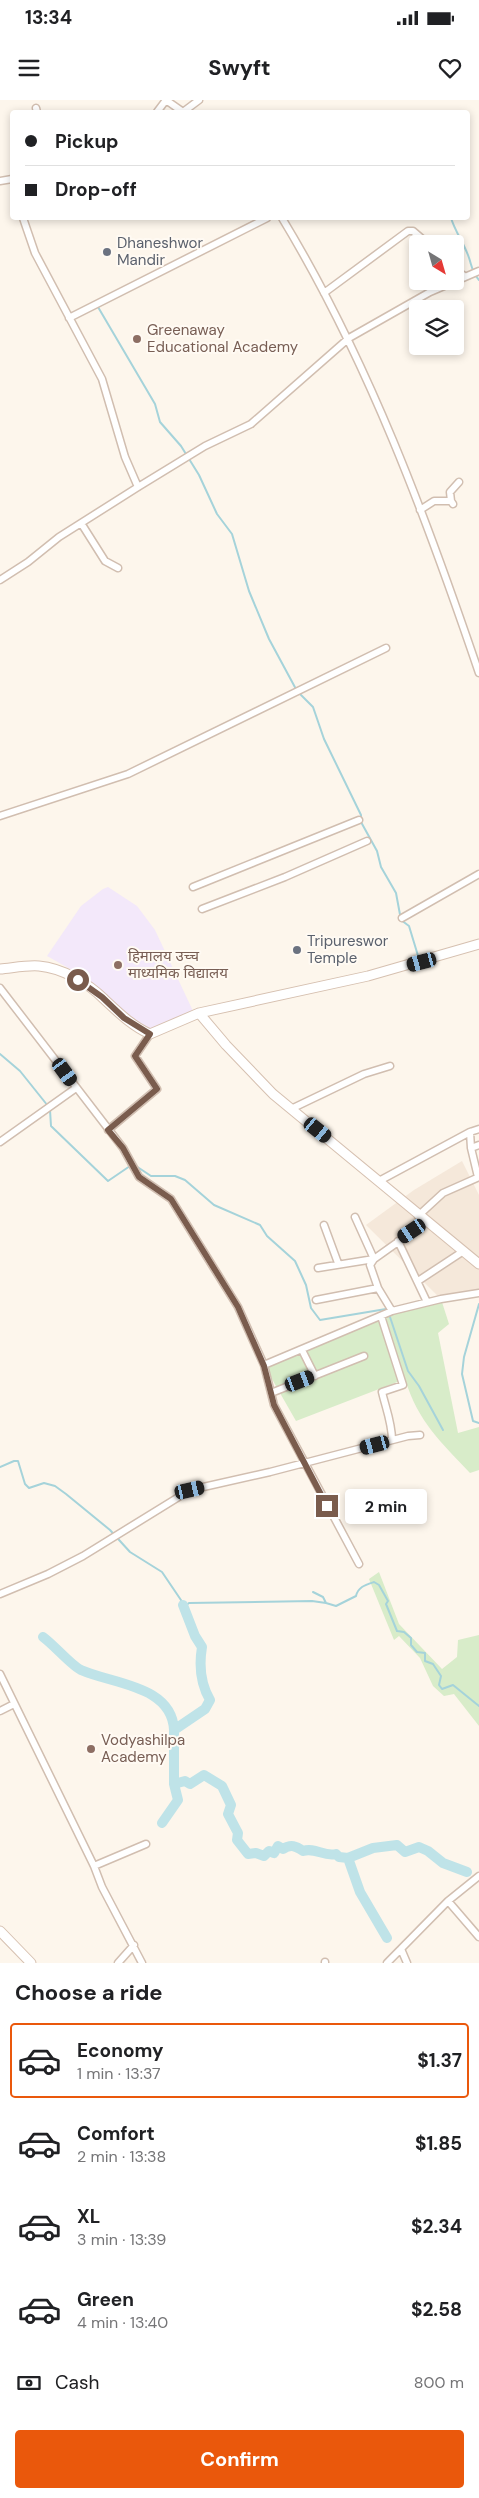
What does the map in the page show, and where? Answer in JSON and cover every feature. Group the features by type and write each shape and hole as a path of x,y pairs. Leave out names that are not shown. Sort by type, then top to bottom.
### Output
{"street":[{"path":"166,100 180,110"},
{"path":"186,110 199,100"},
{"path":"24,220 29,240 102,379 125,458 138,487"},
{"path":"69,318 263,220"},
{"path":"283,220 348,338 438,554 479,673"},
{"path":"324,293 408,231 413,231 418,235"},
{"path":"0,580 28,562 59,537 138,487 206,446 251,424 348,338 430,292 479,271"},
{"path":"420,510 434,501 452,502 450,492 459,482"},
{"path":"82,524 105,561 118,568"},
{"path":"0,816 128,774 386,648"},
{"path":"193,887 359,820"},
{"path":"202,909 285,877 367,841"},
{"path":"402,918 479,874"},
{"path":"108,1130 157,1089 135,1056 150,1034 199,1013 368,976 479,944"},
{"path":"0,969 38,966 59,971 102,997 124,1018 150,1034"},
{"path":"0,988 123,1148 139,1177 171,1199 238,1307 264,1366 274,1405 359,1564"},
{"path":"199,1013 259,1080 291,1109 462,1252 479,1264"},
{"path":"291,1109 355,1078 390,1066"},
{"path":"0,1142 76,1088"},
{"path":"379,1181 479,1129"},
{"path":"392,1311 378,1288 370,1265 374,1258 398,1241 422,1219 443,1193 479,1177 471,1148 470,1132"},
{"path":"471,1148 479,1145"},
{"path":"355,1217 374,1258"},
{"path":"324,1225 338,1264"},
{"path":"398,1241 427,1302"},
{"path":"418,1281 462,1252"},
{"path":"318,1268 374,1258"},
{"path":"316,1300 378,1288"},
{"path":"264,1366 392,1311 427,1302 479,1293"},
{"path":"381,1316 403,1385 382,1392 392,1426 392,1440"},
{"path":"302,1350 315,1376"},
{"path":"271,1392 364,1356"},
{"path":"0,1594 48,1574 83,1556 190,1490 305,1464 392,1440 420,1435"},
{"path":"0,1674 94,1866 102,1887 142,1963"},
{"path":"0,1711 14,1704"},
{"path":"94,1866 146,1844"},
{"path":"388,1963 448,1901 479,1876"},
{"path":"448,1901 479,1937"},
{"path":"0,1931 31,1963"},
{"path":"118,1963 134,1945"},
{"path":"401,1949 407,1963"}],"shaded area":[{"name":"हिमालय उच्च माध्यमिक विद्यालय","path":"108,887 137,906 155,930 193,1011 150,1030 140,1027 79,974 47,956 81,906"},
{"path":"462,1161 479,1195 479,1296 441,1299 366,1225 414,1190"}],"green space":[{"path":"441,1299 449,1324 438,1333 458,1433 479,1427 479,1470 470,1473 449,1451 424,1419 410,1394 405,1379 296,1421 264,1365 392,1311"},
{"path":"379,1572 399,1624 442,1669 457,1657 458,1640 479,1635 479,1726 454,1694 444,1696 433,1686 420,1658 399,1636 394,1640 369,1579"}],"waterway":[{"path":"452,220 473,271 479,280"},
{"path":"98,307 155,404 160,422 181,446 199,475 217,514 232,534 249,591 269,639 297,691 313,707 324,739 361,815 361,822 377,851 381,867 396,893 401,920 409,926 419,959"},
{"path":"0,1054 20,1071 48,1106"},
{"path":"50,1110 51,1126 108,1181 130,1166"},
{"path":"136,1166 151,1176 175,1176 185,1180 214,1205 260,1225 267,1236 295,1261 306,1285 311,1308 320,1320 386,1309"},
{"path":"479,1304 464,1357 462,1374 473,1421 479,1423"},
{"path":"390,1317 408,1371 419,1386 443,1430"},
{"path":"0,1467 18,1461 25,1484 29,1488 44,1483 55,1486 66,1494 110,1530 130,1552 162,1572 185,1606 189,1603 312,1601 326,1603"},
{"path":"313,1592 323,1597 326,1603 336,1606 356,1596 358,1590 365,1585 374,1582 379,1585 388,1601 386,1604 397,1631 404,1632 411,1638 411,1645 417,1652 425,1653 425,1661 433,1664 441,1676 439,1685 442,1689 453,1685 479,1706"},
{"path":"162,1823 178,1800 174,1784 174,1730 205,1709 210,1700 201,1674 202,1647 195,1636 183,1605"},
{"path":"43,1637 81,1670 124,1683 152,1695 163,1704 171,1715 174,1730"},
{"path":"174,1784 185,1781 190,1784 204,1775 222,1786 231,1805 228,1814 238,1833 237,1840 248,1854 256,1853 264,1856 269,1851 274,1853 278,1846 283,1849 291,1846 303,1851 312,1850 348,1858 373,1848 397,1845 405,1852 419,1847 428,1851 443,1863 467,1872"},
{"path":"348,1858 360,1892 387,1938"}],"place":[{"name":"Dhaneshwor Mandir","path":"107,252"},
{"name":"Greenaway Educational Academy","path":"137,339"},
{"name":"Tripureswor Temple","path":"297,950"},
{"name":"हिमालय उच्च माध्यमिक विद्यालय","path":"118,965"},
{"name":"Vodyashilpa Academy","path":"91,1749"}],"route":[{"path":"78,980 102,997 124,1018 139,1029 150,1034 135,1056 157,1089 108,1130 123,1148 139,1177 171,1199 238,1307 264,1366 274,1405 327,1506"}]}
